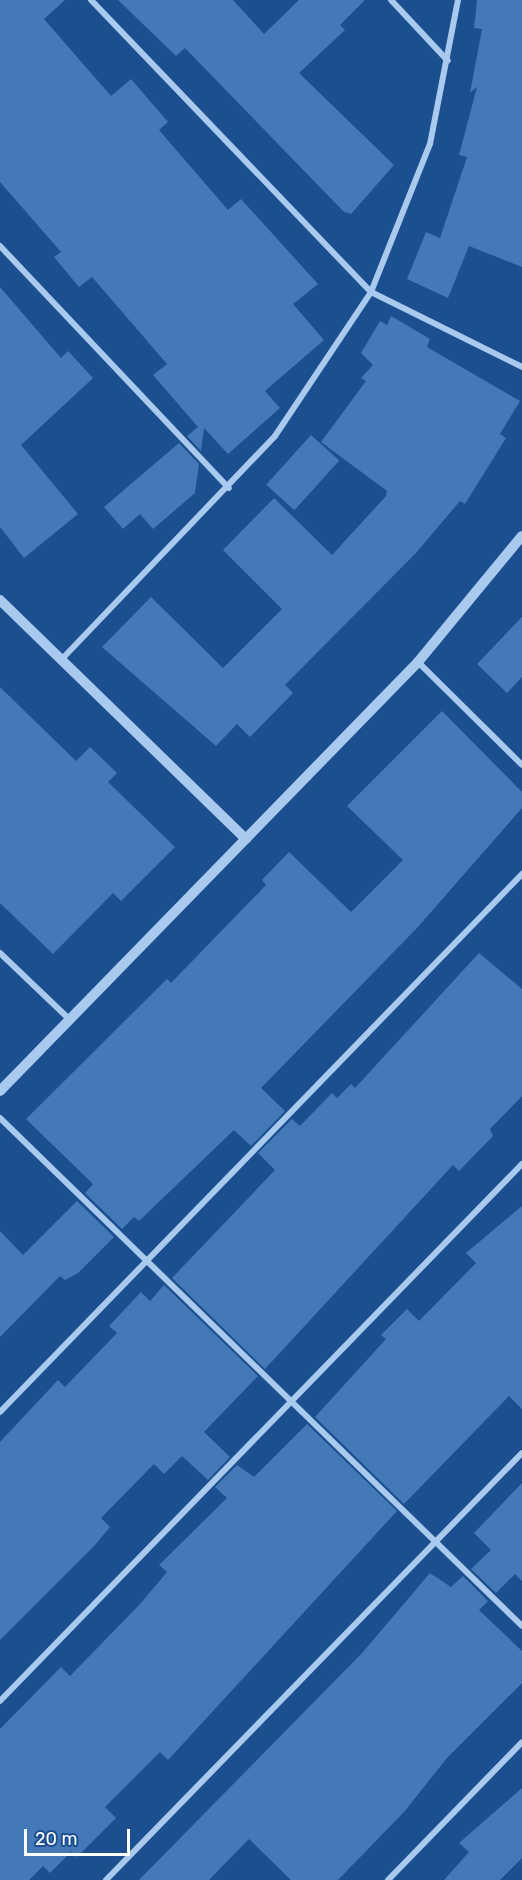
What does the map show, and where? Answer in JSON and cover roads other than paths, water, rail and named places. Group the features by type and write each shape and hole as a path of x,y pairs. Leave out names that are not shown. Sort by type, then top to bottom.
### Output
{"street":[{"path":"91,0 371,292 522,367"},
{"path":"391,0 448,61"},
{"path":"61,660 229,488 315,384 371,292 430,144 448,61 458,0"},
{"path":"0,246 229,488"},
{"path":"0,1091 418,662 522,536"},
{"path":"0,600 246,839"},
{"path":"418,662 522,765"},
{"path":"0,1412 522,874"},
{"path":"0,953 70,1020"},
{"path":"0,1118 522,1626"},
{"path":"0,1701 522,1164"},
{"path":"106,1880 522,1453"},
{"path":"388,1880 522,1742"}]}
